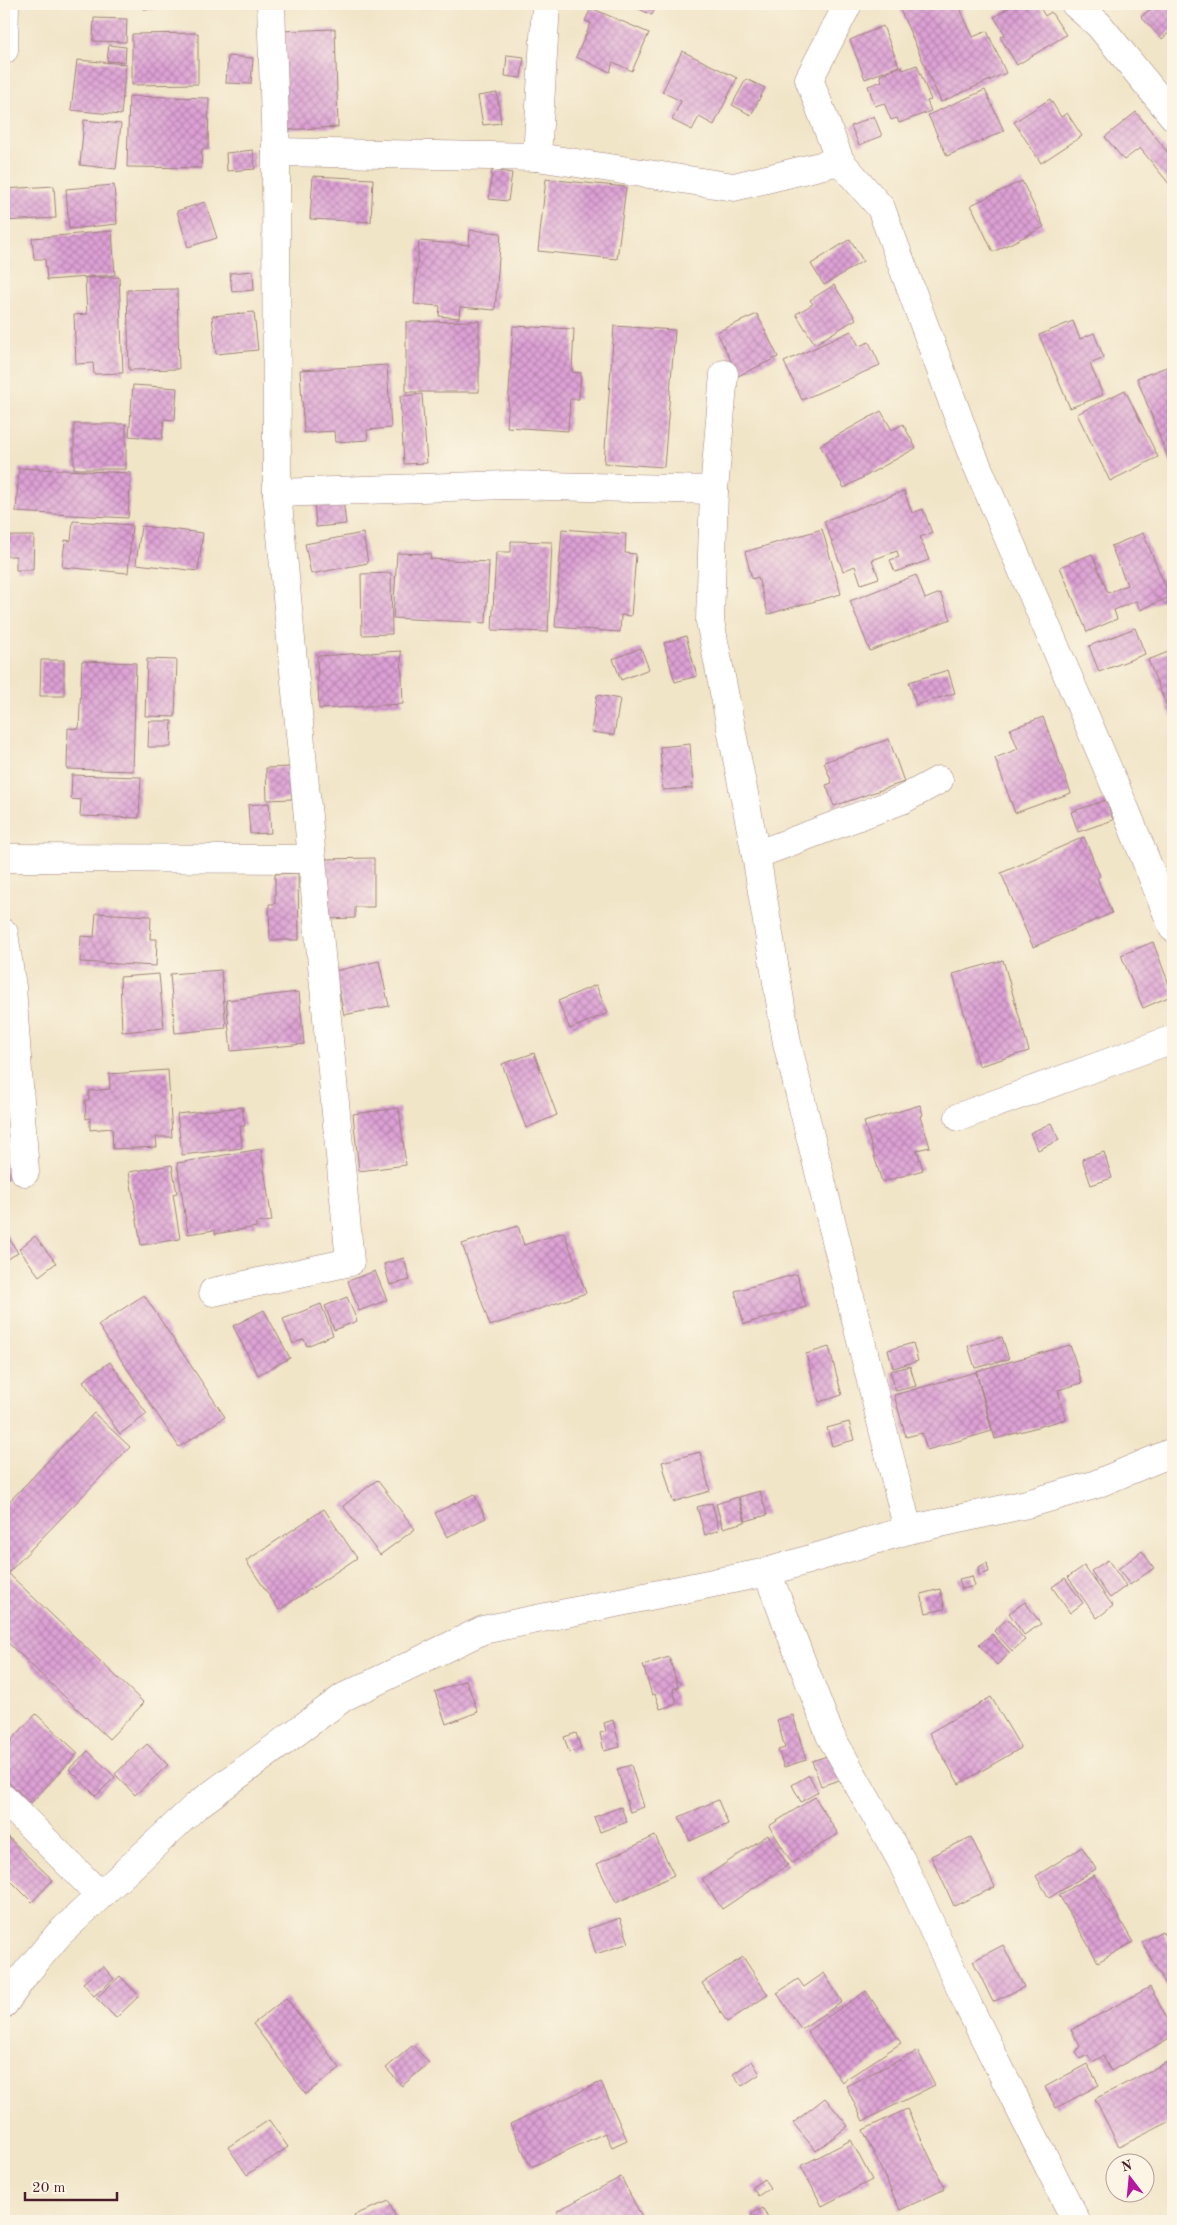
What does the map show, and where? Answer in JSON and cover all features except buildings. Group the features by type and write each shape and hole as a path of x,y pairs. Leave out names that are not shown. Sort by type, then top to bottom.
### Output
{"street":[{"path":"4,50 5,4"},
{"path":"213,1292 350,1262 277,493 276,152 271,4"},
{"path":"537,157 546,4"},
{"path":"848,4 809,79 840,161 881,208 970,449 1126,811 1173,928"},
{"path":"1075,4 1099,25 1173,116"},
{"path":"276,152 537,157 734,187 840,161"},
{"path":"724,374 714,490 710,622 756,855 787,1043 908,1530"},
{"path":"277,493 507,485 714,490"},
{"path":"756,855 902,800 939,780"},
{"path":"4,858 312,859"},
{"path":"4,933 12,987 25,1172"},
{"path":"959,1117 1173,1039"},
{"path":"4,2004 26,1973 59,1934 196,1806 344,1697 482,1630 767,1572 908,1530 1027,1504 1094,1486 1173,1452"},
{"path":"767,1572 830,1735 901,1860 969,2007 1076,2221"},
{"path":"4,1799 100,1895"}]}
